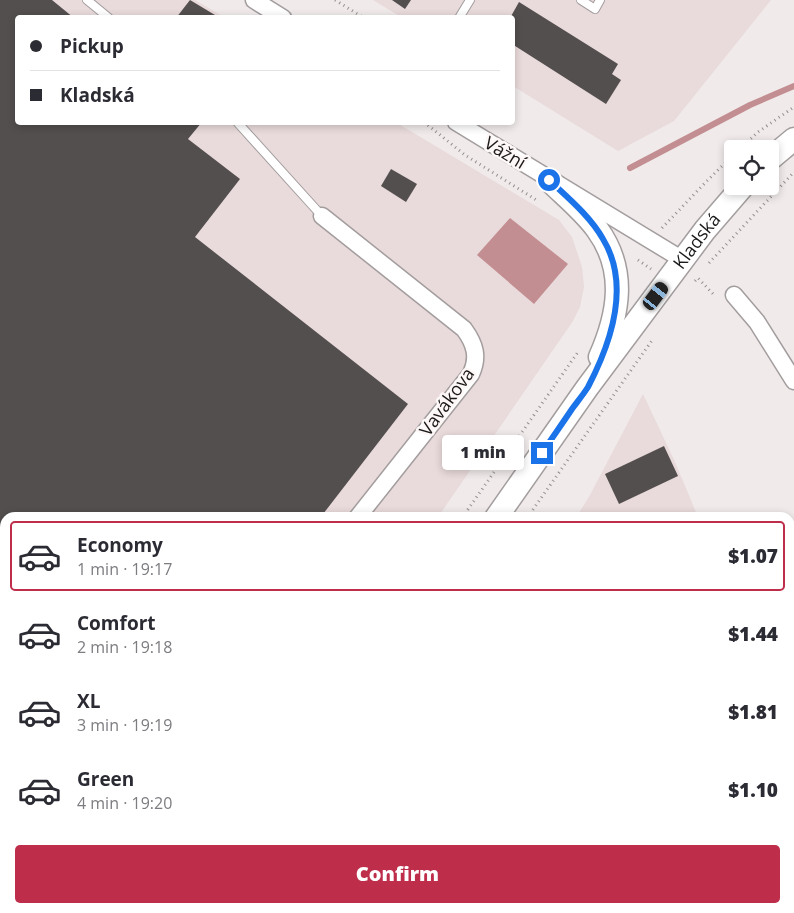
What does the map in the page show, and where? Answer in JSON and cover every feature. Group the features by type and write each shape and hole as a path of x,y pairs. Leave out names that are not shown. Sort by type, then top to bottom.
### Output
{"main road":[{"path":"779,152 794,139"},
{"path":"549,180 598,230 610,251 614,264 617,290 616,313 587,388"},
{"name":"Kladská","path":"500,512 587,388 721,210 735,195"}],"street":[{"path":"254,0 278,15"},
{"name":"Vážní","path":"461,125 683,260"},
{"name":"Vavákova","path":"322,216 464,329 472,340 476,351 475,365 471,374 362,512"},
{"path":"734,295 757,322 794,381"}],"lane":[{"path":"87,0 105,15"},
{"path":"460,15 470,0"},
{"path":"581,0 595,9 600,0"},
{"path":"240,125 322,216"}],"path":[{"path":"335,0 359,15"},
{"path":"750,140 758,132 794,108"},
{"path":"428,125 465,155 543,204"},
{"path":"614,264 638,260 669,219 724,164"},
{"path":"706,267 794,172"},
{"path":"692,286 702,273"},
{"path":"698,278 722,302 734,295"},
{"path":"531,512 656,335"},
{"path":"466,512 580,350"}],"shaded area":[{"path":"0,0 195,0 221,15 15,15 15,125 400,125 559,220 572,237 582,267 584,287 580,307 573,321 441,512 0,512"},
{"path":"373,0 771,0 674,121 618,151 515,87 515,15 398,15"},
{"path":"510,218 568,264 534,304 477,255"},
{"path":"643,394 696,512 580,512"}],"building":[{"path":"0,0 52,0 70,15 15,15 15,125 200,125 188,139 240,179 195,237 408,404 325,512 0,512"},
{"path":"190,0 215,15 178,15"},
{"path":"392,0 411,0 405,9"},
{"path":"519,2 618,64 612,74 621,80 606,104 515,46 515,15 512,15"},
{"path":"391,169 417,184 406,202 381,186"},
{"path":"664,446 678,476 619,504 605,474"}],"waterway":[{"path":"630,168 750,105 794,86"}],"route":[{"path":"542,453 587,388 610,332 616,313 617,299 614,264 604,240 591,222 549,180"}]}
